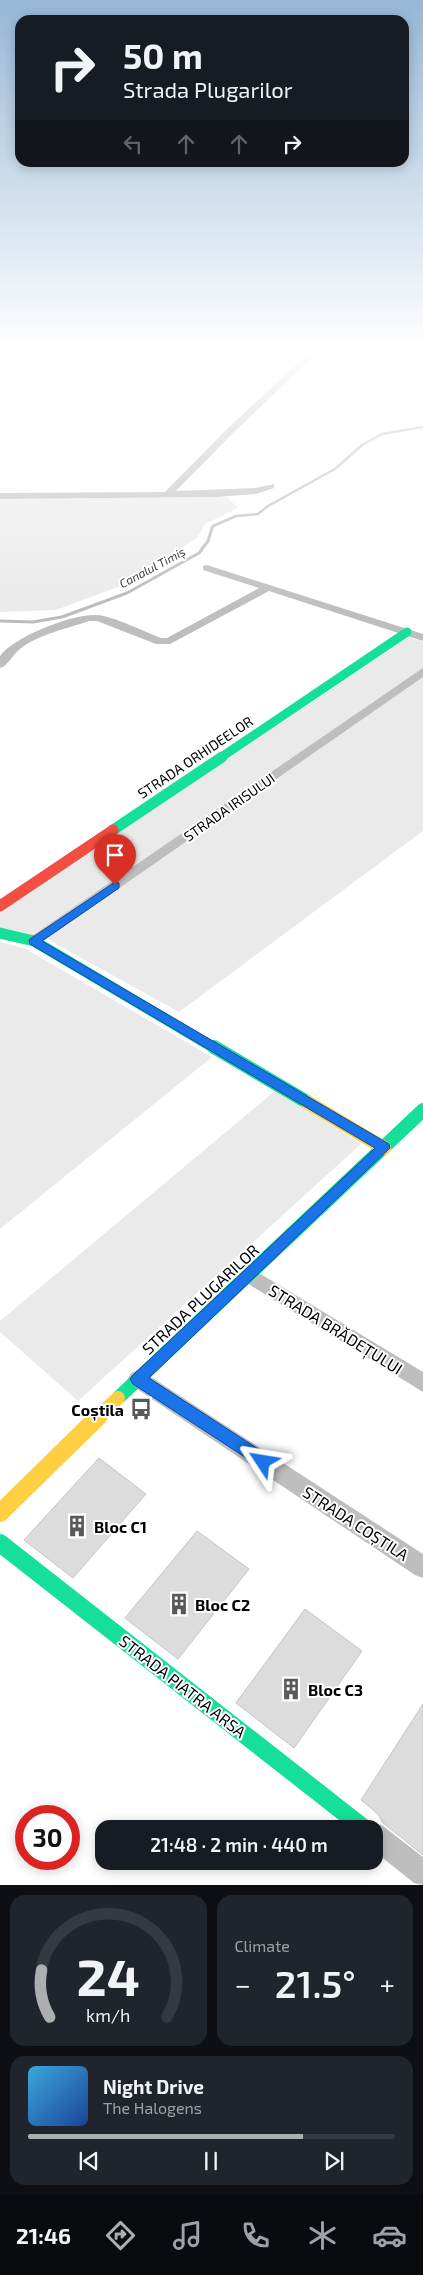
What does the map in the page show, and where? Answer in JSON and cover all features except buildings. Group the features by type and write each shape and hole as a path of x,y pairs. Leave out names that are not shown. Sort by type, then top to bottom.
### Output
{"street":[{"path":"167,495 224,437"},
{"path":"0,496 167,495 256,492 271,486"},
{"path":"207,568 423,638"},
{"path":"0,663 8,652 18,644 88,618 103,620 160,642 176,639 267,588"},
{"name":"STRADA ORHIDEELOR","path":"0,906 406,632"},
{"name":"STRADA IRISULUI","path":"34,941 423,672"},
{"path":"0,933 34,941 384,1148"},
{"name":"STRADA PLUGARILOR","path":"0,1513 138,1379 423,1110"},
{"name":"STRADA BRĂDEȚULUI","path":"249,1275 423,1383"},
{"name":"STRADA COȘTILA","path":"138,1379 423,1567"},
{"name":"STRADA PIATRA ARSA","path":"0,1543 354,1820"},
{"path":"383,1842 423,1874"}],"shaded area":[{"path":"227,497 238,508 205,524 197,538 123,585 56,610 0,612 0,499"},
{"path":"409,637 423,642 423,831 179,1012 47,939 0,930 0,912"},
{"path":"0,942 24,948 212,1057 0,1229"},
{"path":"276,1090 361,1144 78,1401 0,1332 0,1321"}],"waterway":[{"name":"Canalul Timiș","path":"212,529 213,526 236,516 258,514 268,506 335,469 362,445 377,437"},
{"name":"Canalul Timiș","path":"0,621 33,622 62,617 127,593 199,553 208,541 212,528"}],"traffic: fast":[{"path":"113,830 407,632"},
{"path":"0,933 34,941 307,1102"},
{"path":"118,1398 423,1110"},
{"path":"0,1543 354,1820"}],"traffic: slow":[{"path":"307,1102 384,1148"},
{"path":"0,1513 118,1398"}],"traffic: jam":[{"path":"0,906 113,830"}],"place":[{"name":"Coștila","path":"141,1409"},
{"name":"Bloc C1","path":"77,1526"},
{"name":"Bloc C2","path":"179,1604"},
{"name":"Bloc C3","path":"291,1689"}],"route":[{"path":"115,885 34,941 384,1148 138,1379 263,1462"}]}
